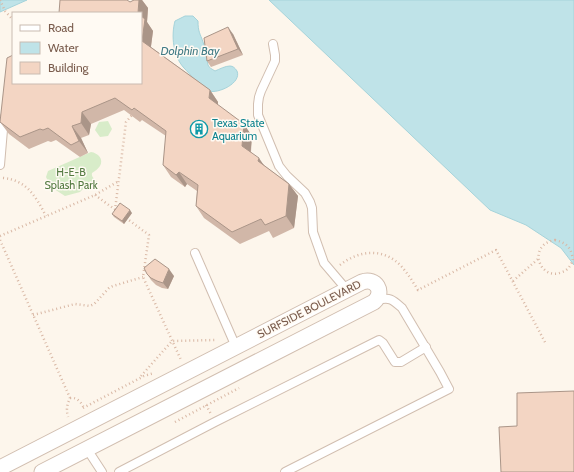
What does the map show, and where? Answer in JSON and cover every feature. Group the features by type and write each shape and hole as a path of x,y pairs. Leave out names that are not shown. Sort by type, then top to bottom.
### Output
{"street":[{"name":"SURFSIDE BOULEVARD","path":"0,468 362,282 369,281 376,285 379,296 377,300"},
{"path":"42,472 377,300"}],"lane":[{"path":"273,44 275,61 259,97 258,115 279,166 305,193 310,202 312,208 313,232 324,263 347,290"},
{"path":"0,165 5,111"},
{"path":"195,253 236,347"},
{"path":"285,472 449,389 402,308 394,300 386,298 377,300"},
{"path":"119,472 379,340 384,343 395,362 400,362 426,347"},
{"path":"87,449 102,472"}],"path":[{"path":"0,0 5,11 12,19"},
{"path":"115,210 126,122 132,115"},
{"path":"3,178 15,180 25,186 38,201 46,216"},
{"path":"70,398 0,238 95,195 119,181"},
{"path":"95,195 149,235 143,277 179,356"},
{"path":"513,282 538,259 541,248 549,241 555,240 566,243 572,252 573,260 564,272 553,274 543,269 538,259"},
{"path":"340,265 358,254 380,254 398,264 418,290 496,250 546,344"},
{"path":"33,315 75,304 90,306 94,304 109,288 143,277"},
{"path":"140,378 172,341 215,340"},
{"path":"175,422 240,388"},
{"path":"70,398 77,400 84,408"},
{"path":"68,417 66,410 67,403 70,398"},
{"path":"202,399 216,422"}],"green space":[{"path":"108,121 112,129 108,136 100,137 95,130 99,122"},
{"name":"H-E-B Splash Park","path":"91,152 98,155 101,159 100,166 92,173 93,177 98,182 88,184 80,192 65,196 51,187 46,177 48,171"}],"water":[{"path":"0,0 27,0 0,12"},
{"path":"269,0 574,0 574,265 561,248 526,225 490,210"},
{"name":"Dolphin Bay","path":"185,16 193,16 198,21 209,67 215,71 231,66 237,71 238,75 236,80 228,87 218,91 209,91 199,84 180,63 175,52 173,33 175,21"}],"building":[{"path":"60,0 127,0 130,2 139,0 138,12 59,12"},
{"name":"Texas State Aquarium","path":"142,17 145,19 142,41"},
{"path":"228,27 238,49 207,61 204,38"},
{"name":"Texas State Aquarium","path":"142,41 210,90 209,98 244,124 242,146 259,158 258,161 289,184 286,216 265,225 261,219 232,232 196,206 198,185 179,172 176,175 163,165 166,131 134,108 132,110 115,98 82,112 81,123 72,126 79,141 71,145 48,128 43,130 40,129 20,137 0,122 7,58 12,56 12,84 142,84"},
{"path":"120,203 130,210 122,221 112,214"},
{"path":"155,259 169,269 163,283 151,278 144,268"},
{"path":"574,391 574,472 501,472 499,427 517,426 517,393"}],"place":[{"name":"Texas State Aquarium","path":"199,129"}]}
